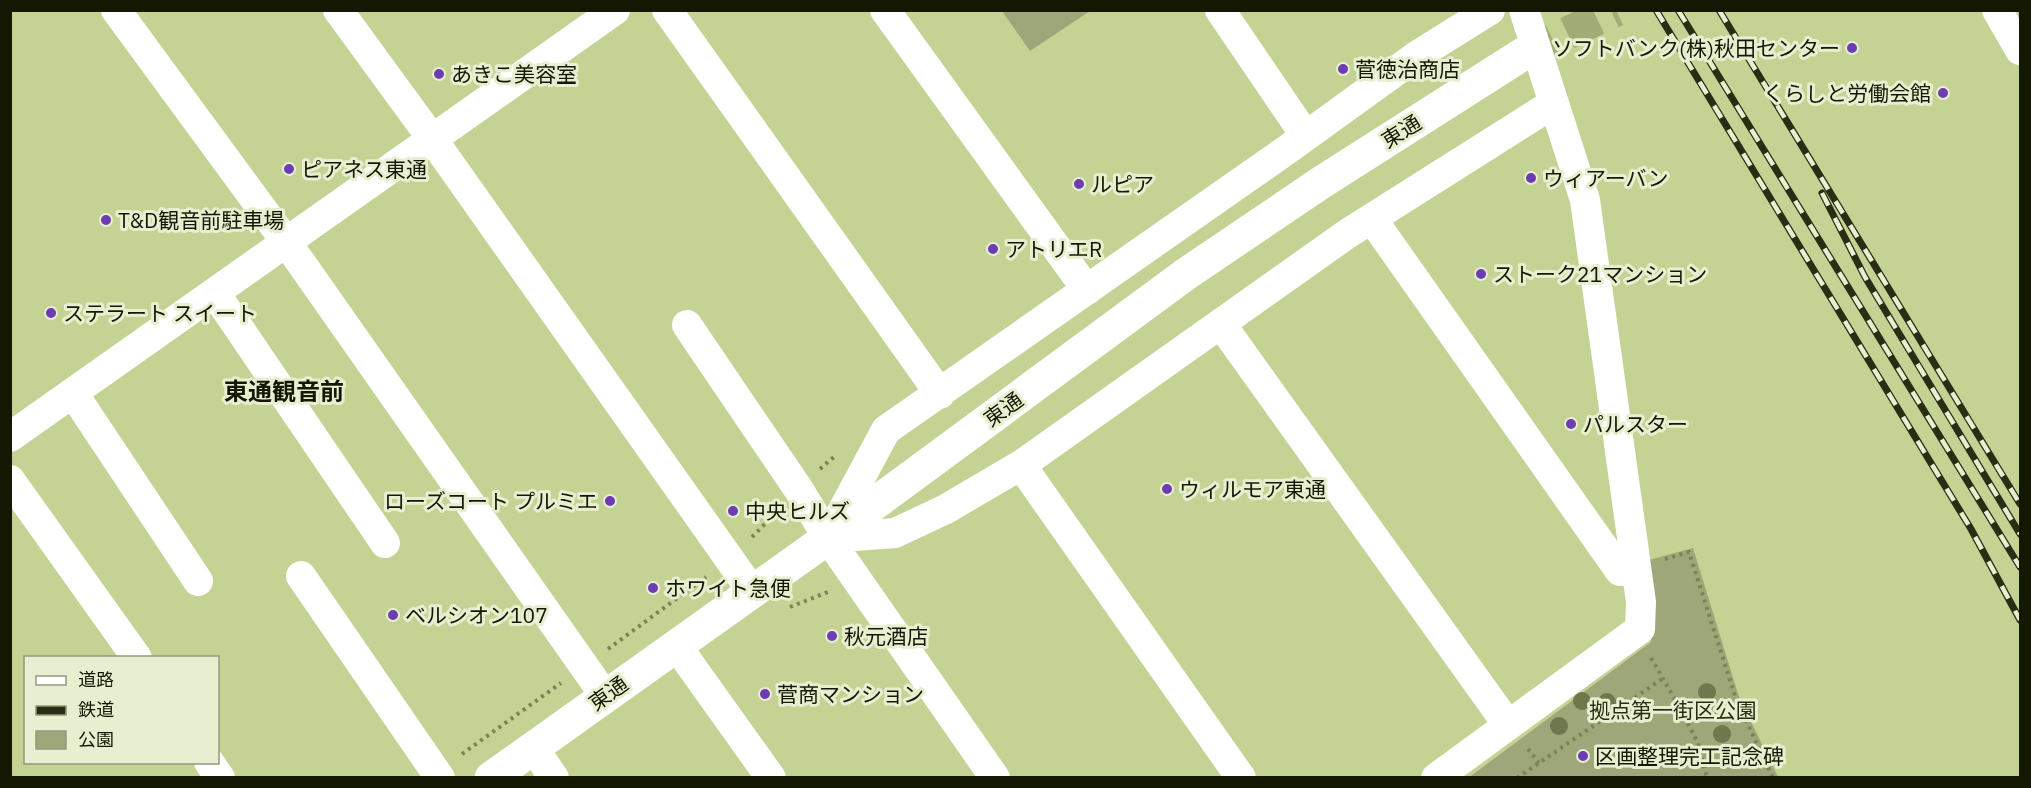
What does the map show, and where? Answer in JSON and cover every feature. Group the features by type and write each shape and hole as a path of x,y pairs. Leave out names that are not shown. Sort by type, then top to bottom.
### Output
{"street":[{"path":"116,10 287,243 605,696"},
{"path":"338,10 433,140 752,591"},
{"path":"10,437 615,10"},
{"path":"667,10 940,394"},
{"path":"885,10 1087,290"},
{"path":"1220,10 1305,135"},
{"path":"828,538 886,430 1418,55 1490,10"},
{"path":"1436,777 1641,629 1641,602 1585,200 1524,10"},
{"path":"1997,10 2020,50"},
{"name":"東通","path":"491,777 828,538 1186,274 1322,182 1523,54"},
{"path":"828,538 896,533 946,508 1021,465 1347,234 1554,103"},
{"path":"1372,219 1620,571 1636,567"},
{"path":"215,292 385,543"},
{"path":"1221,324 1508,725"},
{"path":"687,325 799,490 828,538 995,777"},
{"path":"73,393 198,581"},
{"path":"1021,465 1241,777"},
{"path":"10,480 136,656"},
{"path":"301,576 440,777"},
{"path":"676,645 771,777"},
{"path":"533,747 554,777"},
{"path":"210,764 220,777"}],"path":[{"path":"1636,567 1689,552 1736,699 1773,777"},
{"path":"1641,629 1649,656 1698,743 1707,777"},
{"path":"1517,777 1662,679"}],"green space":[{"path":"1002,11 1090,11 1030,51"},
{"name":"拠点第一街区公園","path":"1693,548 1739,697 1778,777 1468,778 1651,642 1642,562"}],"tunnel":[{"path":"1523,54 1616,10"}],"railway":[{"path":"1656,10 1971,529 2020,620"},
{"path":"1678,10 2020,567"},
{"path":"1719,10 2020,504"},
{"path":"1822,193 1865,277 2020,534"}],"place":[{"name":"ソフトバンク(株)秋田センター","path":"1852,48"},
{"name":"菅徳治商店","path":"1343,69"},
{"name":"あきこ美容室","path":"439,74"},
{"name":"くらしと労働会館","path":"1943,93"},
{"name":"ピアネス東通","path":"289,169"},
{"name":"ウィアーバン","path":"1531,178"},
{"name":"ルピア","path":"1079,184"},
{"name":"T&D観音前駐車場","path":"106,220"},
{"name":"アトリエR","path":"993,249"},
{"name":"ストーク21マンション","path":"1481,274"},
{"name":"ステラート スイート","path":"51,313"},
{"name":"パルスター","path":"1571,424"},
{"name":"ウィルモア東通","path":"1167,489"},
{"name":"ローズコート プルミエ","path":"610,501"},
{"name":"中央ヒルズ","path":"733,511"},
{"name":"ホワイト急便","path":"653,588"},
{"name":"ベルシオン107","path":"393,615"},
{"name":"秋元酒店","path":"832,636"},
{"name":"菅商マンション","path":"765,694"},
{"name":"区画整理完工記念碑","path":"1583,756"}],"district":[{"name":"東通観音前","path":"284,391"}]}
